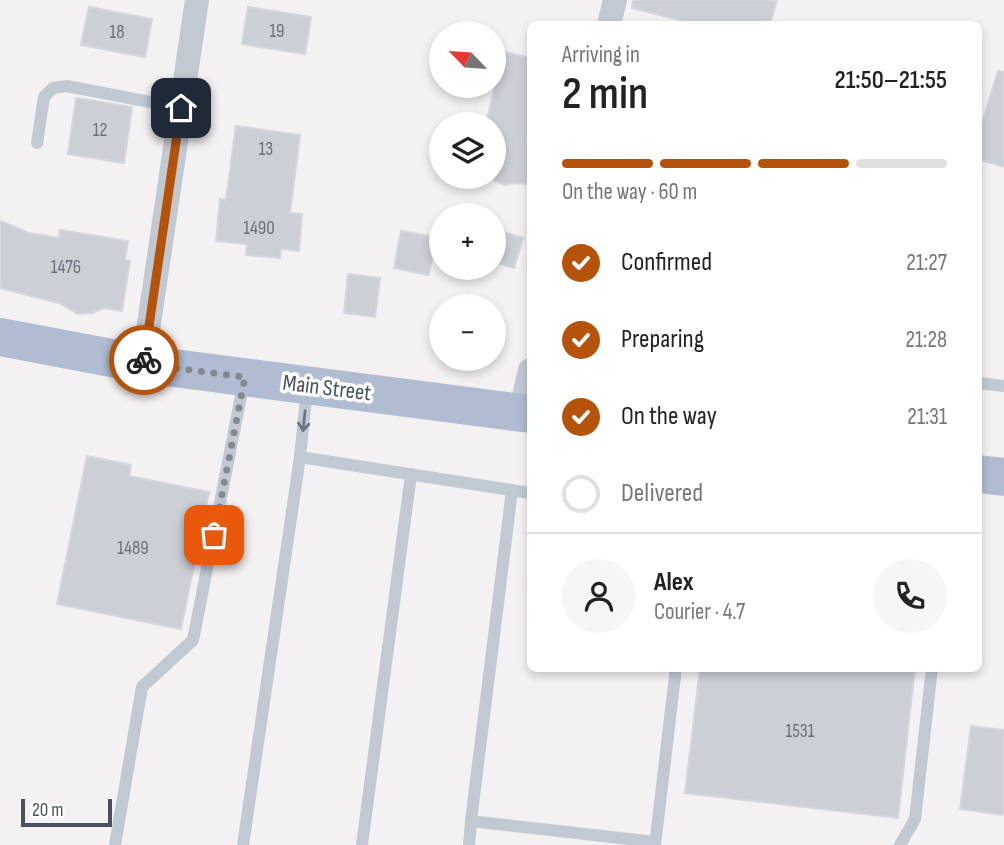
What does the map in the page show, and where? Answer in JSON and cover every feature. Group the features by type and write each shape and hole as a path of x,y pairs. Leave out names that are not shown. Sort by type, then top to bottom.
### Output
{"main road":[{"name":"Main Street","path":"0,337 143,364 525,414"},
{"path":"982,474 1004,477"}],"street":[{"path":"143,364 197,0"},
{"path":"610,21 615,0"},
{"path":"525,414 527,396"}],"lane":[{"path":"37,143 44,97 53,88 67,86 181,108"},
{"path":"115,845 142,687 193,640 245,377"},
{"path":"982,383 1004,386"},
{"path":"243,845 300,457 308,385"},
{"path":"300,457 527,492"},
{"path":"362,845 411,474"},
{"path":"468,845 512,490"},
{"path":"471,821 655,844 676,672"},
{"path":"900,845 915,819 932,672"}],"building":[{"path":"633,0 777,0 771,21 683,21 632,8"},
{"path":"89,7 152,19 145,57 81,45"},
{"path":"248,7 311,17 305,54 242,44"},
{"path":"506,52 527,57 527,184 506,185 506,112 489,112 492,98 506,98"},
{"path":"998,71 1004,72 1004,167 982,160 982,123"},
{"path":"76,98 132,107 124,163 68,154"},
{"path":"236,126 300,135 290,213 302,214 299,251 281,249 280,258 246,255 247,244 216,241 220,199 226,200"},
{"path":"0,221 29,233 59,238 60,230 128,241 125,260 130,261 122,311 104,308 92,313 78,314 59,303 0,288"},
{"path":"401,231 429,236 429,275 394,268"},
{"path":"506,233 523,238 514,268 506,266"},
{"path":"348,274 380,278 375,317 344,313"},
{"path":"87,456 131,465 129,476 209,492 181,629 57,604"},
{"path":"700,672 915,672 898,818 685,793"},
{"path":"971,726 1004,730 1002,815 960,809"}],"way so far":[{"path":"144,360 143,364 245,377 214,535"}],"route":[{"path":"144,360 181,108"}]}
